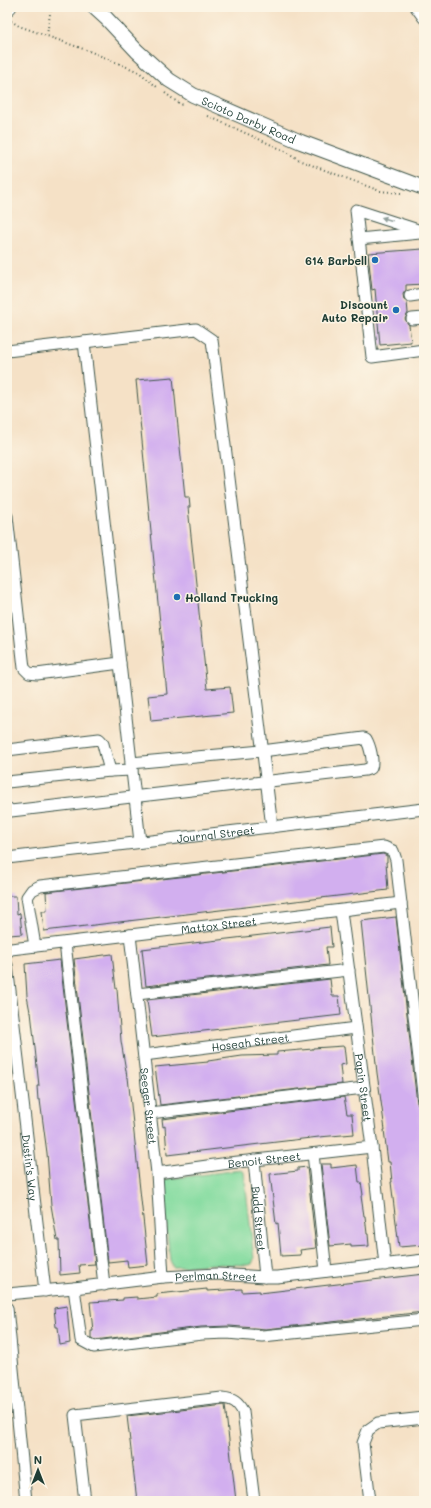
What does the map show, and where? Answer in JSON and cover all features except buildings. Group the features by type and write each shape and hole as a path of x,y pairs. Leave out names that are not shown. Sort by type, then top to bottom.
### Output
{"main road":[{"name":"Scioto Darby Road","path":"84,7 96,9 137,51 169,80 193,96 301,142 424,188"}],"street":[{"path":"7,11 11,7"},
{"path":"416,7 424,18"},
{"path":"424,232 356,210 372,357 424,350"},
{"path":"359,238 424,232"},
{"path":"410,296 424,294"},
{"path":"412,319 424,318"},
{"path":"7,351 196,329 212,340 272,827"},
{"path":"84,342 140,842"},
{"path":"7,516 24,668 30,673 37,674 120,663"},
{"path":"7,782 110,771 132,766 364,738 368,743 372,765 370,768 365,770 266,783 11,811 7,808"},
{"path":"7,750 99,740 102,741 110,771"},
{"name":"Journal Street","path":"7,858 424,809"},
{"path":"7,952 11,949 35,946 27,897 32,890 40,886 384,847 393,851 396,860 424,1102"},
{"name":"Mattox Street","path":"35,946 401,903"},
{"name":"Papin Street","path":"341,911 372,1147 385,1265"},
{"name":"Seeger Street","path":"130,935 157,1173 163,1277"},
{"path":"65,943 104,1285"},
{"name":"Dustin's Way","path":"7,965 11,1045 45,1291"},
{"path":"137,994 349,970"},
{"name":"Hoseah Street","path":"144,1055 356,1028"},
{"path":"150,1113 364,1088"},
{"name":"Benoit Street","path":"157,1173 254,1160 372,1147"},
{"path":"313,1154 326,1271"},
{"name":"Budd Street","path":"254,1160 265,1277"},
{"name":"Perlman Street","path":"7,1294 104,1285 163,1277 216,1274 265,1277 424,1260"},
{"path":"74,1288 81,1340 94,1347 202,1334 227,1333 262,1336 424,1320"},
{"path":"7,1308 26,1501"},
{"path":"85,1501 75,1415 222,1398 231,1399 239,1404 243,1412 254,1501"},
{"path":"370,1501 363,1443 368,1430 378,1423 424,1418"}],"path":[{"path":"47,35 51,7"}],"green space":[{"path":"240,1170 244,1172 254,1259 252,1264 213,1264 173,1267 170,1260 162,1186 163,1181 167,1179"}],"place":[{"name":"614 Barbell","path":"375,260"},
{"name":"Discount Auto Repair","path":"396,310"},
{"name":"Holland Trucking","path":"177,597"}]}
